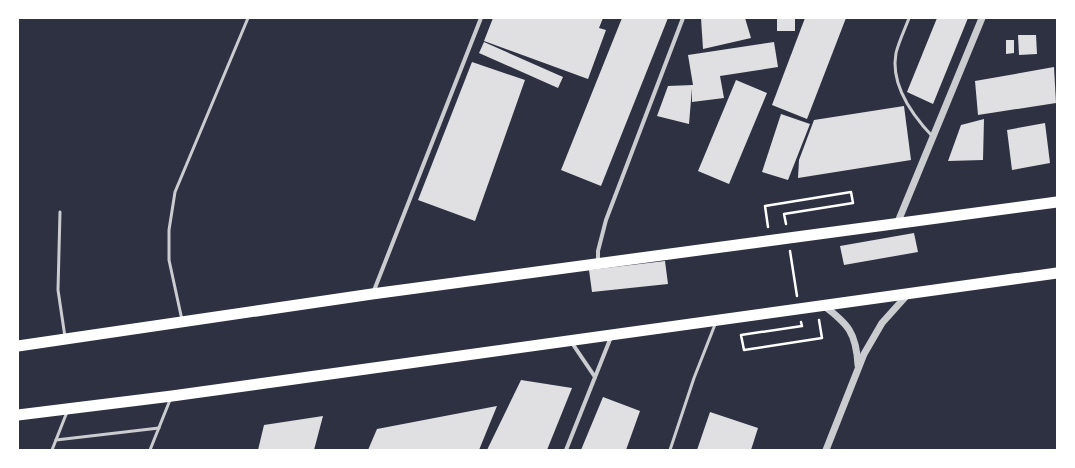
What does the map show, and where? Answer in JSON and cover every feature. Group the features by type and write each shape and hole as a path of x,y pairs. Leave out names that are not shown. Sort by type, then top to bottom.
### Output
{"highway":[{"path":"18,346 372,294 770,242 1057,202"},
{"path":"18,415 172,396 1057,274"}],"street":[{"path":"372,294 481,18"},
{"path":"598,264 598,251 606,220 683,18"},
{"path":"897,224 982,18"},
{"path":"826,450 858,367 874,334 908,294"},
{"path":"820,306 836,315 852,333 856,344 858,367"},
{"path":"566,450 612,335"},
{"path":"571,341 595,377"}],"lane":[{"path":"182,322 169,260 169,230 175,192 248,18"},
{"path":"909,18 896,53 896,78 904,98 917,120 933,137"},
{"path":"60,212 58,290 66,339"},
{"path":"670,450 694,378 717,321"},
{"path":"150,450 172,396"},
{"path":"52,450 69,409"},
{"path":"56,440 159,428"}],"path":[{"path":"770,242 765,206 851,192 853,203 784,214 786,229"},
{"path":"789,244 798,304"},
{"path":"800,318 802,326 741,335 744,350 822,338 820,306"}],"building":[{"path":"493,18 603,18 599,28 606,30 588,79 484,41"},
{"path":"622,18 668,18 601,186 561,170"},
{"path":"701,18 745,18 751,38 703,49"},
{"path":"777,18 795,18 795,31 777,31"},
{"path":"805,18 846,18 807,119 772,105"},
{"path":"937,18 968,18 933,104 907,92"},
{"path":"1018,35 1036,35 1037,54 1019,55"},
{"path":"1006,40 1014,40 1014,53 1006,54"},
{"path":"484,42 563,77 558,88 479,53"},
{"path":"774,42 778,67 720,76 724,98 692,102 692,88 689,124 657,116 668,86 693,85 688,55"},
{"path":"472,62 525,80 475,221 418,200"},
{"path":"1054,67 1056,103 978,115 975,81"},
{"path":"736,80 767,93 729,184 698,171"},
{"path":"904,106 911,160 798,178 799,160 814,120"},
{"path":"781,114 810,124 788,180 762,172"},
{"path":"984,119 983,160 948,161 961,125"},
{"path":"1045,123 1050,163 1012,170 1007,130"},
{"path":"914,233 918,252 844,265 840,246"},
{"path":"665,261 668,284 592,292 589,270"},
{"path":"521,380 572,388 547,450 487,450"},
{"path":"603,397 640,411 626,450 581,450"},
{"path":"497,406 479,450 368,450 377,429"},
{"path":"710,412 758,428 751,450 697,450"},
{"path":"323,416 314,450 258,450 264,425"}]}
